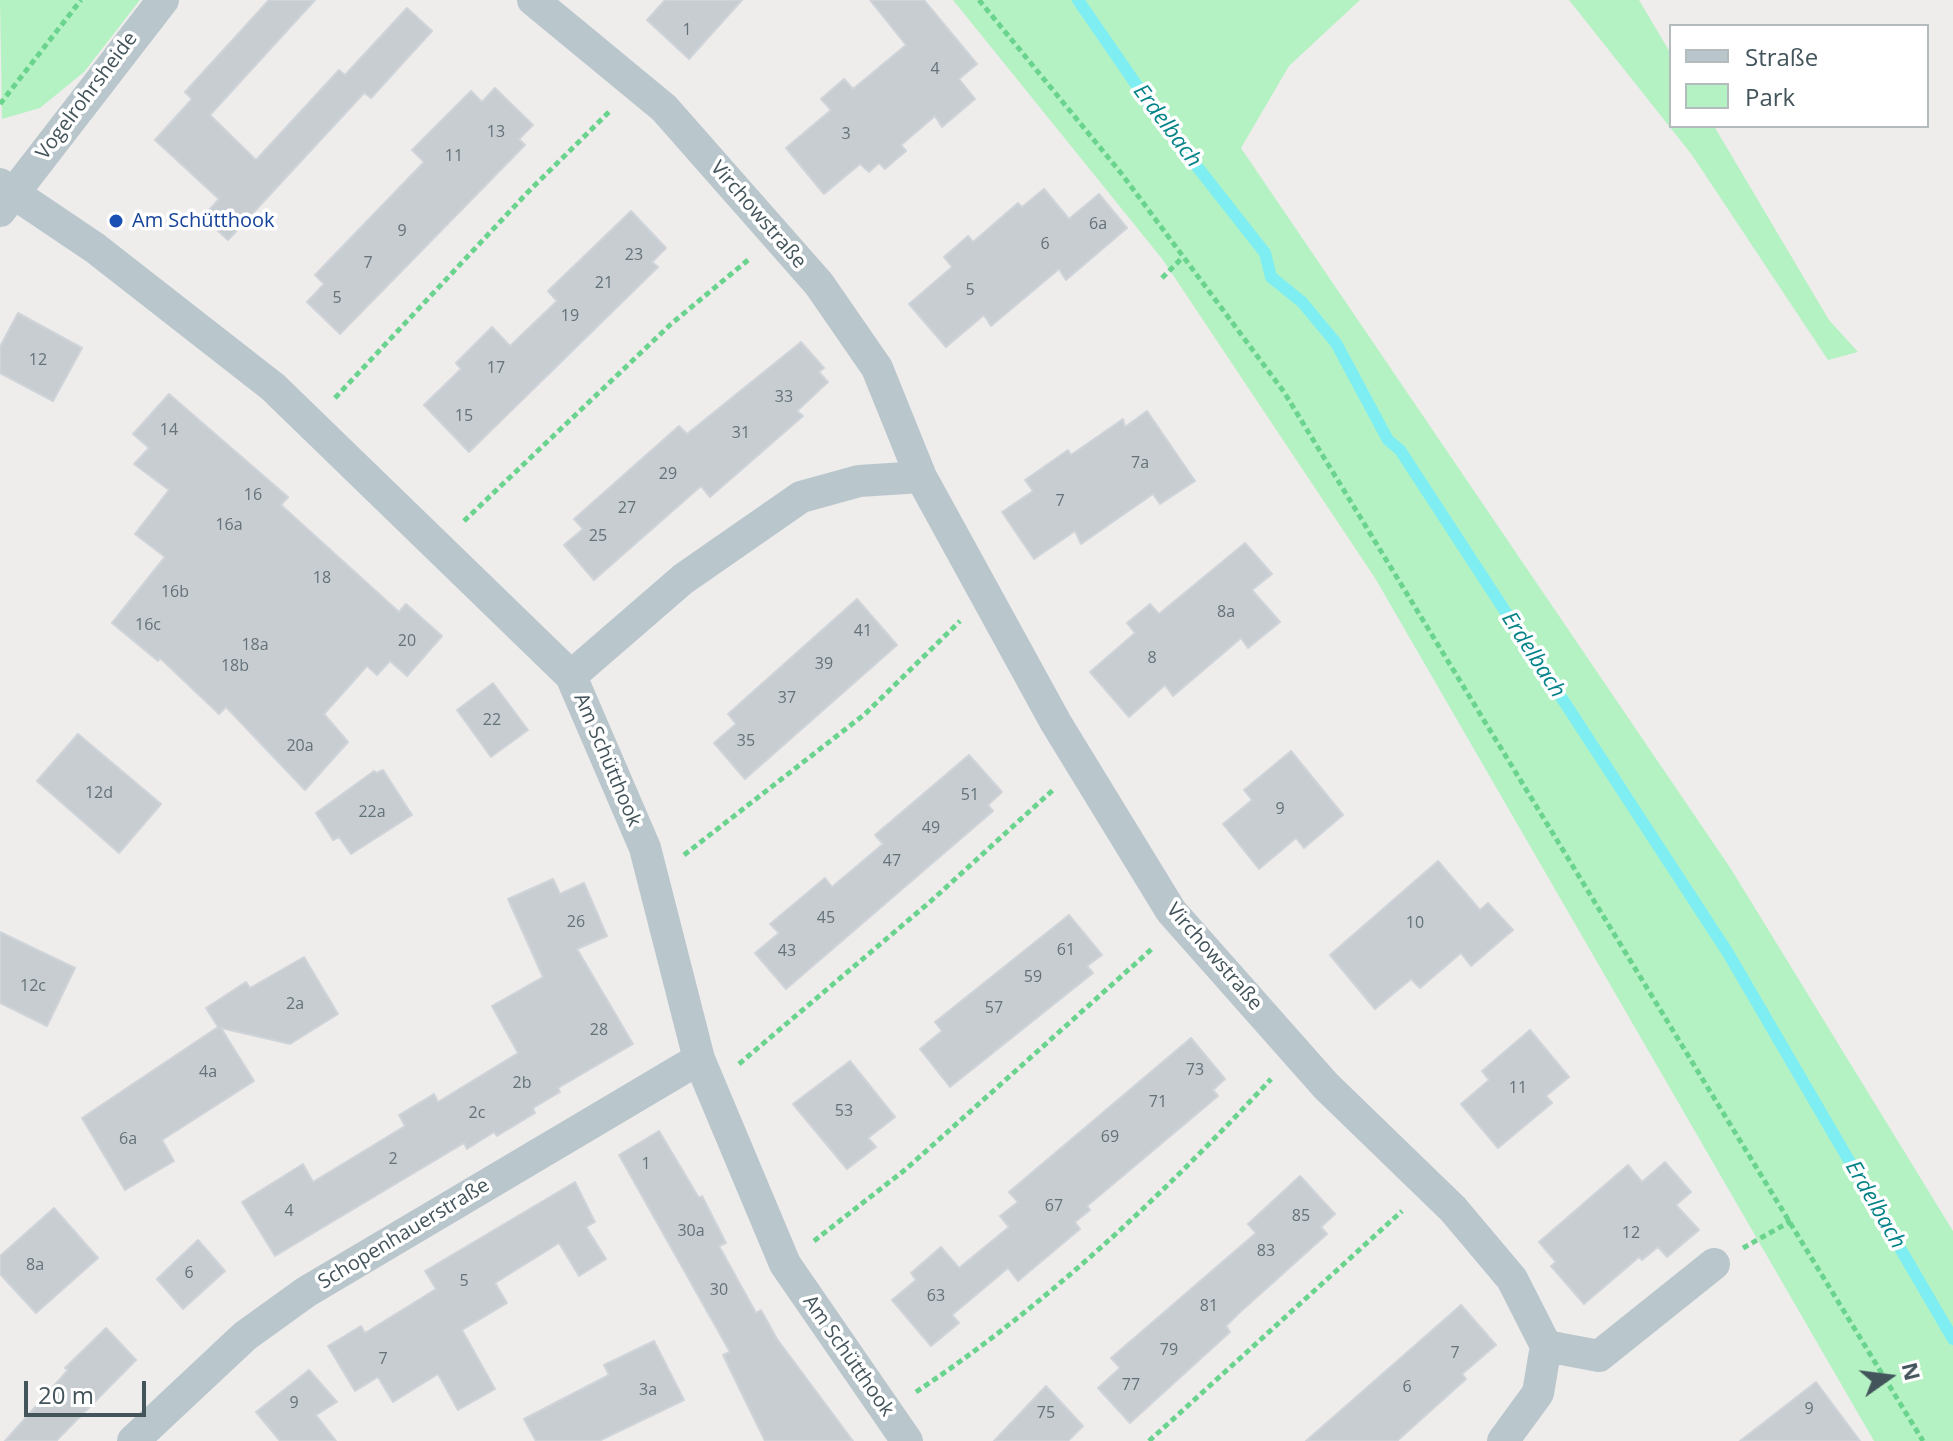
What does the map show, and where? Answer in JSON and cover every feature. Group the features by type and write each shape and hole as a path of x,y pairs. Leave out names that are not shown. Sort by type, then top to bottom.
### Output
{"street":[{"name":"Vogelrohrsheide","path":"4,196 163,0"},
{"name":"Virchowstraße","path":"533,0 664,108 819,284 877,368 921,477 1081,764 1182,922 1326,1086 1429,1185 1512,1279 1546,1346"},
{"name":"Am Schütthook","path":"4,196 95,248 273,387 571,676 645,848 705,1073 785,1264 907,1441"},
{"path":"571,676 683,579 801,497 859,481 921,477"},
{"name":"Schopenhauerstraße","path":"133,1441 245,1336 306,1292 705,1073"},
{"path":"1503,1441 1538,1393 1546,1346 1599,1356 1714,1264"}],"path":[{"path":"0,104 81,0"},
{"path":"979,0 1121,173 1284,392 1923,1441"},
{"path":"310,424 527,193 637,85"},
{"path":"438,548 671,324 777,236"},
{"path":"1162,278 1183,257"},
{"path":"653,878 865,714 986,595"},
{"path":"705,1073 931,901 1081,764"},
{"path":"785,1264 906,1169 1182,922"},
{"path":"887,1412 960,1363 1085,1262 1204,1152 1297,1052"},
{"path":"1149,1441 1313,1295 1429,1185"},
{"path":"1714,1264 1791,1221"}],"green space":[{"path":"0,0 140,0 84,72 40,108 2,119"},
{"path":"953,0 1360,0 1289,66 1241,148 1731,869 1953,1231 1953,1441 1874,1441 1375,578 1163,260"},
{"path":"1569,0 1639,0 1669,51 1669,126"},
{"path":"1671,128 1715,128 1829,320 1858,352 1828,360 1692,155"}],"building":[{"path":"269,0 315,0 210,115 256,160 339,70 345,75 407,8 432,31 371,98 364,93 228,240 203,217 219,199 155,140 192,99 185,92"},
{"path":"665,0 742,0 689,59 647,20"},
{"path":"870,0 924,0 977,64 959,79 975,99 942,127 935,116 901,145 906,151 885,169 879,163 869,172 860,164 824,194 786,148 831,110 821,99 844,79 853,89 906,45"},
{"path":"495,88 533,125 519,139 525,145 340,334 307,302 324,284 315,275 424,162 412,150 471,91 482,102"},
{"path":"1044,189 1069,219 1099,194 1127,228 1066,280 1059,269 991,326 984,315 946,347 909,304 952,267 944,257 968,236 973,242 1018,203 1022,207"},
{"path":"631,211 666,248 652,262 658,267 469,452 424,405 461,369 456,363 492,327 510,346 557,301 548,291"},
{"path":"18,313 82,348 53,401 0,373 0,347"},
{"path":"801,342 824,368 819,372 828,382 797,411 803,416 710,497 701,486 594,580 564,545 583,529 574,519 679,426 687,434"},
{"path":"169,394 288,497 281,505 399,612 406,604 442,636 407,676 390,661 377,675 367,666 324,714 348,742 305,790 226,707 219,714 160,658 158,661 112,623 165,557 135,534 169,490 134,464 149,448 133,434"},
{"path":"1147,411 1195,481 1160,504 1153,494 1081,544 1075,531 1034,559 1002,512 1033,491 1025,480 1068,450 1071,455 1123,419 1125,427"},
{"path":"1245,543 1272,574 1252,590 1280,622 1248,648 1241,638 1173,696 1165,685 1129,717 1090,672 1135,633 1127,623 1150,604 1159,614"},
{"path":"857,599 897,645 745,779 714,743 736,724 728,714"},
{"path":"493,683 528,730 491,757 457,710"},
{"path":"78,734 161,804 119,853 37,781"},
{"path":"1291,751 1343,815 1304,848 1296,838 1259,869 1223,824 1252,800 1244,790"},
{"path":"969,755 1002,792 988,805 993,811 786,989 755,953 779,933 770,924 825,878 832,887 883,844 875,835"},
{"path":"383,770 412,815 351,854 339,837 333,840 316,813 374,771"},
{"path":"1438,861 1480,910 1488,903 1513,930 1471,966 1461,953 1420,988 1411,979 1375,1009 1330,955"},
{"path":"553,879 560,894 584,883 607,936 577,949 633,1044 558,1088 560,1092 533,1108 535,1113 497,1136 494,1132 467,1149 464,1143 275,1256 242,1202 303,1164 313,1182 405,1126 399,1115 434,1094 438,1102 518,1053 492,1006 543,977 508,899"},
{"path":"1069,915 1102,955 1087,966 1093,973 950,1087 920,1049 942,1031 935,1022"},
{"path":"0,932 75,968 47,1026 0,1003"},
{"path":"304,957 338,1014 290,1044 221,1028 254,1081 162,1140 174,1161 125,1190 82,1118 218,1027 206,1008 246,982 250,988"},
{"path":"1530,1030 1569,1077 1546,1096 1552,1103 1498,1148 1461,1104 1489,1080 1482,1071"},
{"path":"1191,1038 1225,1079 1213,1090 1218,1096 1087,1206 1090,1210 1075,1222 1080,1229 1018,1281 1008,1268 952,1315 959,1323 931,1346 892,1300 916,1280 911,1273 941,1247 959,1268 1009,1227 1000,1216 1018,1202 1009,1192"},
{"path":"850,1061 895,1117 868,1138 876,1147 847,1169 793,1104"},
{"path":"659,1131 699,1198 702,1196 726,1243 719,1246 756,1313 761,1310 777,1339 853,1441 765,1441 723,1355 730,1352 619,1155"},
{"path":"1665,1162 1691,1192 1676,1205 1699,1230 1667,1257 1658,1247 1642,1260 1639,1257 1584,1304 1551,1266 1556,1262 1539,1242 1628,1165 1642,1182"},
{"path":"1300,1176 1335,1214 1321,1227 1327,1234 1238,1314 1226,1326 1230,1332 1130,1423 1098,1388 1120,1368 1111,1358 1256,1233 1248,1224"},
{"path":"575,1182 595,1222 586,1227 606,1259 579,1276 559,1243 495,1283 507,1303 462,1330 495,1389 458,1410 438,1374 393,1402 378,1377 355,1391 328,1346 361,1326 365,1333 436,1289 425,1271"},
{"path":"54,1208 98,1258 36,1313 0,1274 0,1256"},
{"path":"198,1240 225,1271 183,1309 157,1279"},
{"path":"1461,1305 1496,1345 1462,1374 1466,1379 1397,1441 1306,1441"},
{"path":"106,1328 136,1360 56,1441 5,1441 68,1370 65,1368"},
{"path":"654,1341 684,1400 599,1441 536,1441 524,1419 609,1375 604,1365"},
{"path":"309,1370 337,1402 316,1415 336,1441 280,1441 256,1412"},
{"path":"1816,1382 1860,1441 1740,1441"},
{"path":"1046,1386 1083,1426 1068,1441 994,1441"}],"waterway":[{"name":"Erdelbach","path":"1078,0 1162,122 1265,253 1271,277 1302,302 1336,343 1388,440 1400,450 1728,953 1953,1339"}],"place":[{"name":"Am Schütthook","path":"116,221"}]}
